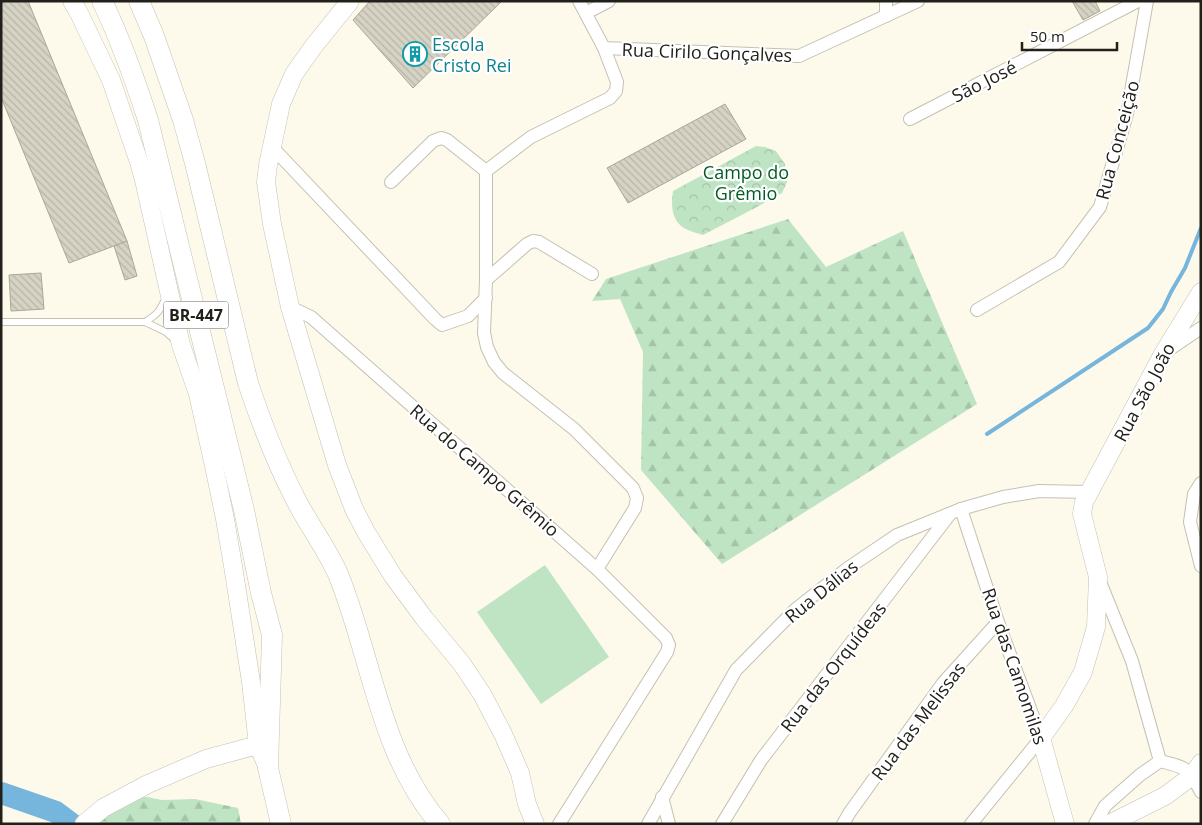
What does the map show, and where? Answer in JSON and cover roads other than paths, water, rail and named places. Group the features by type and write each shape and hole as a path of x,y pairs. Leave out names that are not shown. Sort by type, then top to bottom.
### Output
{"main road":[{"name":"BR-447","path":"102,1 136,83 153,139 242,500 261,594 272,635 268,768"},
{"name":"BR-447","path":"139,1 183,120 248,383 266,434 284,476 337,572 345,592 374,690 395,748 416,791 440,824"},
{"path":"268,768 280,824"}],"street":[{"path":"72,1 112,80 144,180 181,345 198,394 225,519 251,682 258,745 268,768"},
{"path":"350,1 312,47 294,74 281,104 272,147 266,182 272,224 290,307 337,465 354,509 393,576 424,618 462,664 482,694 514,759 535,824"},
{"path":"486,171 531,137 610,98 616,91 617,82 604,48 579,1"},
{"path":"586,13 609,1"},
{"path":"886,1 886,16"},
{"name":"Rua Cirilo Gonçalves","path":"604,48 799,56 918,1"},
{"name":"São José","path":"910,119 1138,1"},
{"name":"Rua Conceição","path":"978,310 1059,262 1100,207 1127,114 1147,1"},
{"path":"391,182 433,141 441,138 447,140 486,171"},
{"path":"272,147 434,319 442,325 468,316 486,298"},
{"path":"486,171 486,298 484,333 487,347 494,362 503,373 574,429 633,488 637,498 635,508 597,569"},
{"path":"486,280 527,244 533,241 539,242 592,274"},
{"name":"Rua São João","path":"1041,738 1064,706 1083,672 1096,628 1098,577 1082,514 1084,502 1163,354 1201,292"},
{"name":"Rua do Campo Grêmio","path":"290,307 311,317 597,569 666,638 669,645 667,652 559,824"},
{"path":"1163,354 1201,328"},
{"path":"1201,484 1194,494 1190,522 1201,566"},
{"name":"Rua Dálias","path":"648,824 736,670 765,638 796,609 848,568 897,535 956,511 1003,497 1039,491 1089,492"},
{"name":"Rua das Camomilas","path":"956,511 1041,738 1065,824"},
{"name":"Rua das Orquídeas","path":"722,824 761,760 956,511"},
{"path":"1098,577 1132,661 1160,761"},
{"name":"Rua das Melissas","path":"843,824 943,683 998,622"},
{"path":"971,824 1041,738"},
{"path":"90,819 103,808 148,784 206,759 258,745"},
{"path":"1095,824 1105,806 1140,775 1160,761 1196,769"},
{"path":"1196,769 1201,792"},
{"path":"1109,824 1165,796 1196,769"},
{"path":"662,798 669,824"},
{"path":"524,824 527,804"}],"lane":[{"path":"145,322 160,311 169,291"},
{"path":"1,322 145,322 166,332 181,345"}],"waterway":[{"path":"987,434 1148,328 1163,309 1185,268 1201,228"},
{"path":"1,793 56,812 72,824"}],"place":[{"name":"Escola Cristo Rei","path":"415,54"}],"park label":[{"name":"Campo do Grêmio","path":"746,182"}]}
